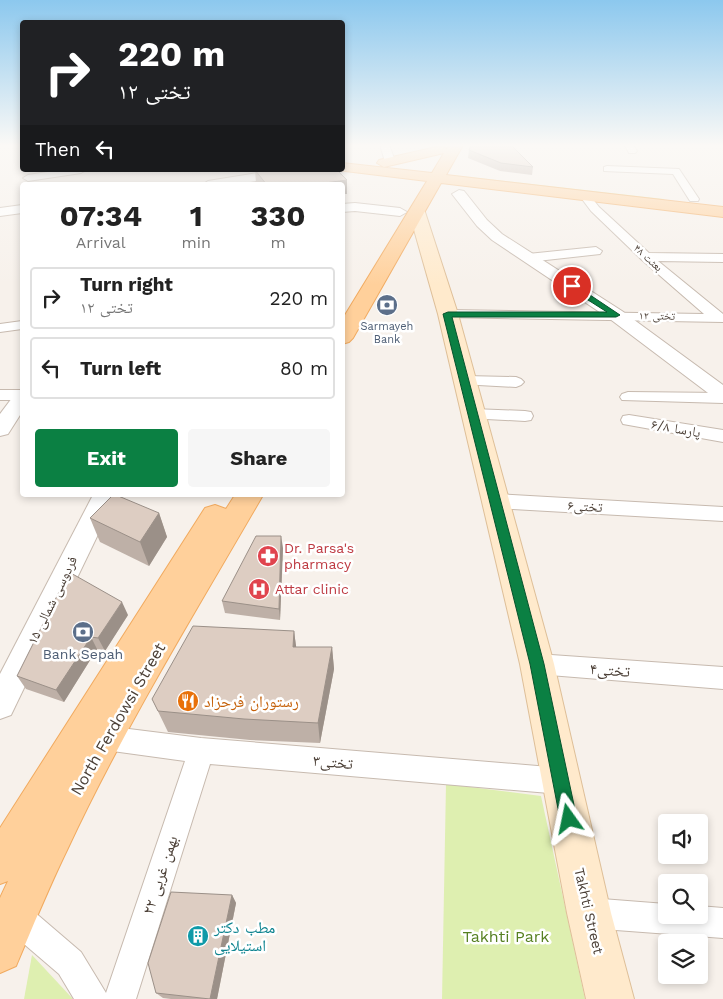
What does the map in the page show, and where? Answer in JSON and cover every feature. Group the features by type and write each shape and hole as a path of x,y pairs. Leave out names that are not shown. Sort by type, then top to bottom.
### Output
{"main road":[{"path":"402,192 412,204"},
{"path":"345,303 420,192"},
{"path":"345,332 412,204 420,192"},
{"path":"412,204 453,192"},
{"path":"563,192 695,204 723,202"},
{"path":"591,192 695,204 723,212"},
{"name":"Takhti Street","path":"412,204 448,314 537,664 589,913 610,999"},
{"name":"North Ferdowsi Street","path":"3,853 28,823 227,497"},
{"name":"North Ferdowsi Street","path":"0,950 27,885 65,810 105,738 249,497"}],"street":[{"path":"688,192 695,204"},
{"path":"459,194 482,223 497,237 616,315 723,396"},
{"name":"بعثت ۴۸","path":"584,195 595,210 646,257 721,319"},
{"path":"345,208 412,204"},
{"path":"0,212 20,209"},
{"path":"528,258 596,252"},
{"path":"646,257 723,258"},
{"name":"تختی ۱۲","path":"448,314 616,315 721,319"},
{"path":"0,328 20,325"},
{"path":"465,381 516,382"},
{"path":"0,395 20,396"},
{"path":"628,397 723,396"},
{"path":"0,429 20,399"},
{"path":"473,414 525,416"},
{"name":"پارسا ۶/۸","path":"629,420 723,436"},
{"name":"فردوسی شمالی ۱۵","path":"0,705 104,497"},
{"name":"تختی۶","path":"496,501 723,514"},
{"name":"تختی۴","path":"537,664 723,678"},
{"name":"تختی۳","path":"105,738 201,751 561,781"},
{"name":"۲۲ بهمن غربی","path":"120,999 201,751"},
{"path":"589,913 723,923"},
{"path":"14,915 70,963 92,999"}],"green space":[{"path":"581,192 599,192 664,199 664,201"},
{"name":"Takhti Park","path":"446,784 541,796 585,999 442,999"},
{"path":"32,955 73,999 24,999"}],"building":[{"path":"111,497 121,497 159,513 140,542 90,518"},
{"path":"256,536 281,536 279,609 222,601"},
{"name":"Bank Sepah","path":"69,572 122,602 98,638 91,637 56,690 17,676"},
{"path":"193,626 294,631 293,647 332,647 318,723 244,719 158,711 152,699"},
{"name":"مطب دکتر استیلایی","path":"171,892 232,895 210,999 156,993 148,963"}],"place":[{"name":"Sarmayeh Bank","path":"387,305"},
{"name":"Dr. Parsa's pharmacy","path":"268,556"},
{"name":"Attar clinic","path":"259,589"},
{"name":"Bank Sepah","path":"83,632"},
{"name":"رستوران فرحزاد","path":"188,701"},
{"name":"مطب دکتر استیلایی","path":"198,936"}],"route":[{"path":"569,819 537,664 448,314 616,315 572,286"}]}
